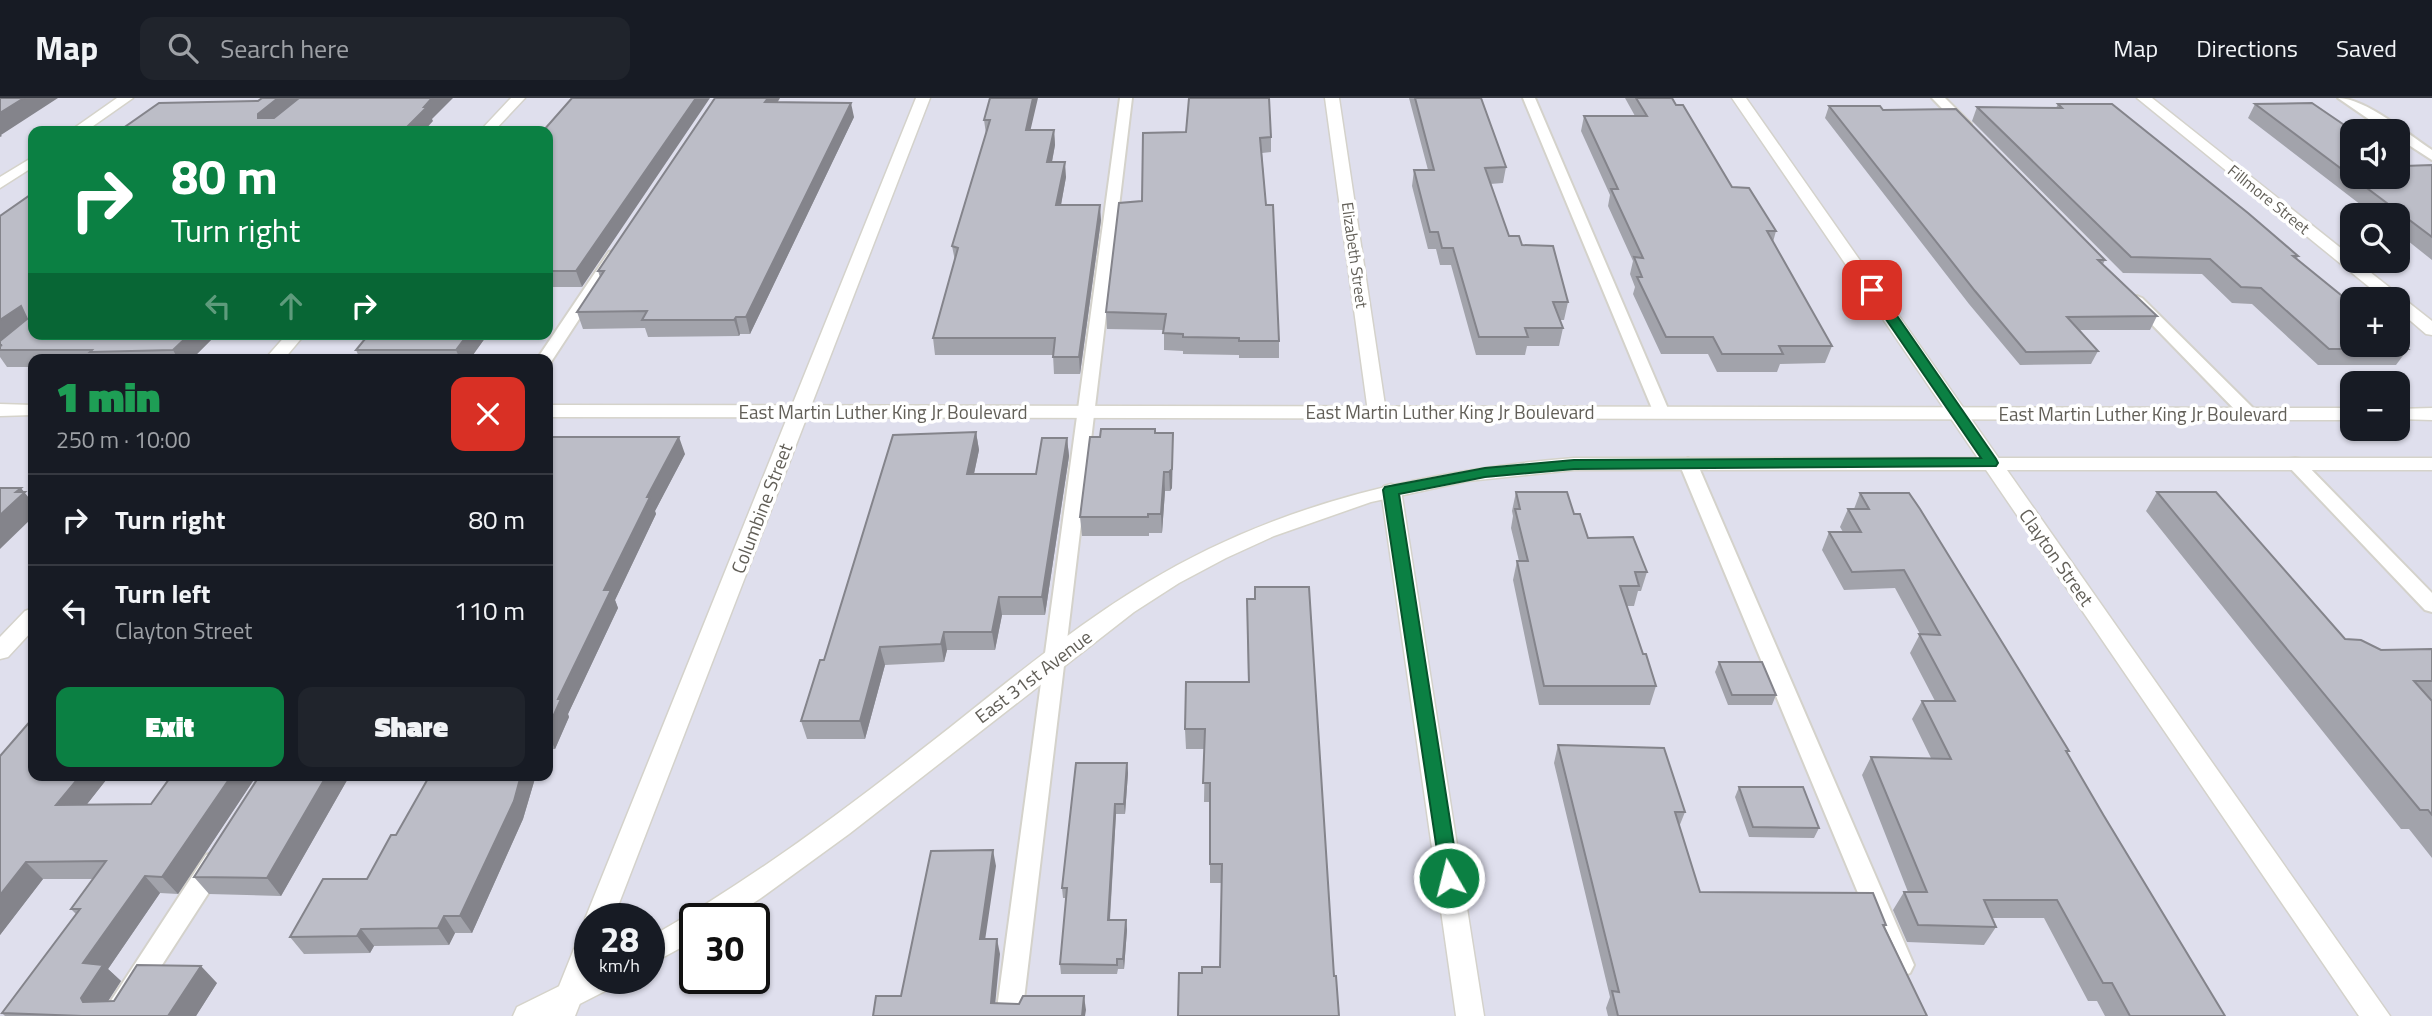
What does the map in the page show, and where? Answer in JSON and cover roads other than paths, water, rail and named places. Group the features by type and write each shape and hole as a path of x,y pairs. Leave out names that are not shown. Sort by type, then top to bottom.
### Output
{"street":[{"path":"84,126 126,98"},
{"path":"492,126 518,98"},
{"name":"Columbine Street","path":"605,903 923,98"},
{"name":"Elizabeth Street","path":"1332,98 1377,412"},
{"name":"Clayton Street","path":"1739,98 2376,1016"},
{"name":"Fillmore Street","path":"2144,98 2379,287"},
{"path":"0,184 28,164"},
{"name":"Fillmore Street","path":"2410,312 2432,330"},
{"path":"279,354 291,340"},
{"path":"0,410 28,410"},
{"name":"East Martin Luther King Jr Boulevard","path":"553,411 2340,414"},
{"path":"2410,414 2432,414"},
{"path":"1470,1016 1391,490 1485,472 1552,465 2432,464"},
{"name":"East 31st Avenue","path":"730,903 789,863 1129,603 1218,552 1302,515 1391,490"},
{"path":"0,652 28,621"},
{"path":"565,1007 574,984"},
{"path":"527,1016 565,1007 582,994"}],"lane":[{"path":"1009,1016 1126,98"},
{"path":"1529,98 1661,411"},
{"path":"1938,98 1976,137"},
{"path":"2344,98 2376,119"},
{"path":"2410,141 2432,156"},
{"path":"548,354 620,245"},
{"path":"2128,291 2248,413"},
{"path":"1688,463 1912,990"},
{"path":"2295,463 2432,605"},
{"path":"114,1016 226,844"}]}
